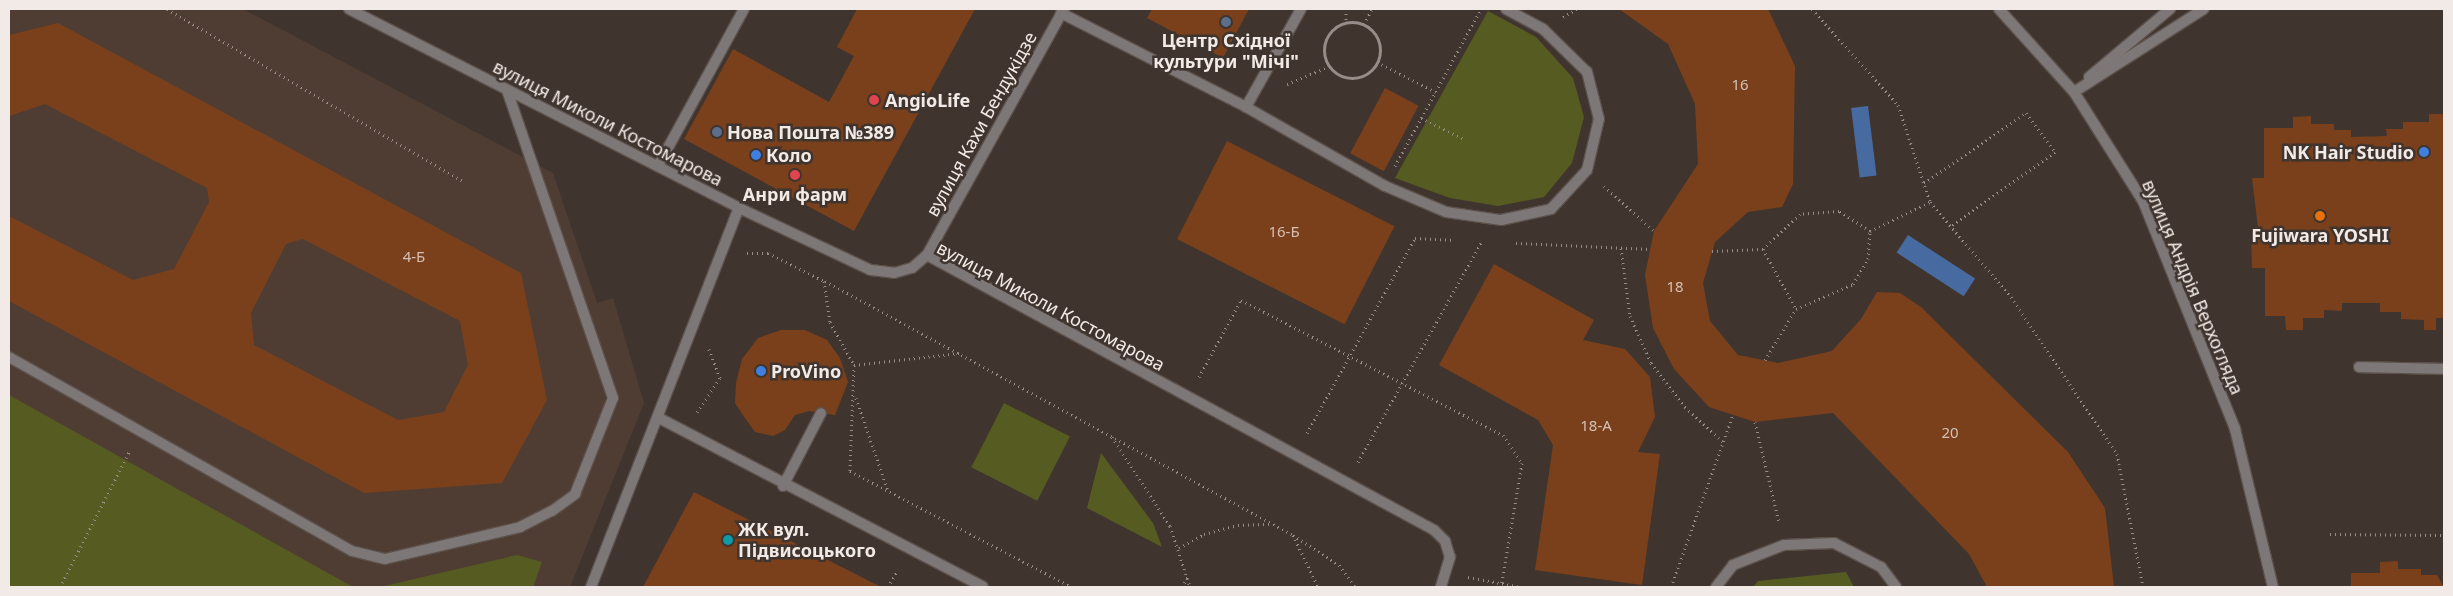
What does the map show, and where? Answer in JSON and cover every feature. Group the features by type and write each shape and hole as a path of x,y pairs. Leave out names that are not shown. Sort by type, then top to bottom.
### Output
{"street":[{"name":"вулиця Миколи Костомарова","path":"349,9 740,208 871,270 894,273 912,268 927,255 1434,530 1445,541 1450,557 1448,573 1441,587"},
{"path":"658,166 744,9"},
{"path":"1246,107 1301,9"},
{"path":"1063,11 1246,107 1385,186 1446,212 1501,220 1551,209 1587,170 1599,119 1587,72 1543,29 1506,9"},
{"name":"вулиця Андрія Верхогляда","path":"1999,9 2074,92 2143,201 2235,429 2273,587"},
{"path":"2074,92 2113,53 2170,9"},
{"path":"2074,92 2204,9"},
{"name":"вулиця Кахи Бендукідзе","path":"927,255 1063,11"},
{"path":"9,357 352,551 385,559 520,527 575,494 614,398 507,90"},
{"path":"591,587 740,208"},
{"path":"2358,367 2444,369"},
{"path":"784,486 821,413"},
{"path":"659,418 784,486 983,587"},
{"path":"1716,587 1733,565 1784,544 1834,543 1881,567 1896,587"}],"path":[{"path":"167,9 464,182"},
{"path":"1346,9 1346,23"},
{"path":"1364,24 1372,9"},
{"path":"1385,186 1480,9"},
{"path":"1812,9 1898,105 1930,202 2011,297 2117,454 2143,587"},
{"path":"1278,88 1330,66 1355,77 1377,62 1380,44 1364,24 1346,23 1326,39 1330,66"},
{"path":"1377,62 1436,92"},
{"path":"1924,183 2026,113 2055,152 1951,226"},
{"path":"1421,118 1462,138"},
{"path":"1587,170 1654,231"},
{"path":"1870,231 1930,202"},
{"path":"1712,251 1762,249 1800,214 1839,211 1870,231"},
{"path":"1765,360 1796,309 1852,284 1868,259 1870,231"},
{"path":"1295,455 1415,238 1462,240"},
{"path":"1471,240 1490,242"},
{"path":"1347,483 1481,241"},
{"path":"1509,242 1650,249"},
{"path":"1621,248 1630,316 1651,363 1685,407 1724,443"},
{"path":"1762,249 1796,309"},
{"path":"739,256 752,251 768,253 962,353 1293,534 1339,565 1355,587"},
{"path":"824,281 830,322 854,365 855,395 850,471 1072,587"},
{"path":"1188,397 1241,300 1502,435 1522,463 1502,585"},
{"path":"854,365 962,353"},
{"path":"855,395 888,492"},
{"path":"1671,587 1733,415"},
{"path":"1755,422 1784,544"},
{"path":"60,587 140,431"},
{"path":"1110,434 1144,480 1179,548 1189,574 1190,587"},
{"path":"1179,548 1204,534 1238,525 1274,524"},
{"path":"1293,534 1318,587"},
{"path":"2330,534 2444,535"},
{"path":"1448,573 1502,585 1521,587"},
{"path":"1182,587 1189,574"}],"shaded area":[{"path":"9,9 243,9 553,173 597,303 613,298 644,403 570,587 9,587"}],"green space":[{"path":"1488,11 1536,37 1573,78 1584,117 1572,163 1544,197 1498,206 1450,198 1395,178"},
{"path":"9,395 353,587 9,587"},
{"path":"1004,403 1070,437 1037,501 971,467"},
{"path":"1101,453 1153,523 1162,547 1087,508"},
{"path":"517,555 542,562 533,587 380,587"},
{"path":"1846,572 1854,587 1753,587 1758,581"}],"water":[{"path":"1868,106 1877,175 1860,178 1851,108"},
{"path":"1908,235 1975,279 1964,296 1897,253"}],"building":[{"path":"857,9 975,9 854,231 684,139 733,49 829,102 854,56 837,47"},
{"path":"1152,9 1249,9 1223,58 1147,18"},
{"path":"1619,9 1768,9 1795,66 1793,184 1782,207 1748,212 1715,242 1703,283 1710,321 1738,355 1778,363 1832,351 1861,319 1877,292 1900,293 1921,307 2068,452 2105,508 2114,587 1987,587 1969,554 1833,413 1755,422 1709,407 1674,369 1653,328 1645,275 1654,231 1698,164 1695,104 1668,44"},
{"path":"58,23 521,273 547,400 502,483 364,493 9,301 9,216 133,280 174,269 209,202 207,188 45,104 9,116 9,35","holes":["303,239 460,321 468,365 444,412 398,420 254,345 251,313 286,244"]},
{"path":"1385,88 1419,106 1384,171 1350,153"},
{"path":"2429,114 2444,114 2444,318 2436,318 2436,330 2424,330 2424,320 2401,319 2401,312 2380,312 2380,303 2342,303 2342,311 2324,310 2324,318 2303,318 2303,330 2286,330 2285,316 2265,316 2265,268 2252,268 2251,236 2259,236 2252,178 2264,178 2264,128 2293,128 2293,117 2311,116 2311,124 2334,124 2334,130 2351,130 2351,137 2387,136 2386,129 2403,129 2403,122 2429,122"},
{"path":"1227,141 1395,226 1345,324 1177,239"},
{"path":"1494,264 1594,320 1583,340 1625,349 1650,377 1655,417 1638,452 1660,454 1642,585 1535,570 1553,445 1538,420 1439,365"},
{"path":"781,330 805,330 827,340 840,358 848,382 835,415 809,411 795,415 785,430 773,436 755,432 745,418 735,403 736,383 742,359 758,338"},
{"name":"ЖК вул. Підвисоцького","path":"694,492 881,587 643,587"},
{"path":"2398,561 2398,569 2421,569 2421,575 2437,575 2444,587 2351,587 2351,573 2380,573 2380,562"}],"place":[{"name":"Центр Східної культури \"Мічі\"","path":"1226,22"},
{"name":"AngioLife","path":"874,100"},
{"name":"Нова Пошта №389","path":"717,132"},
{"name":"NK Hair Studio","path":"2424,152"},
{"name":"Коло","path":"756,155"},
{"name":"Анри фарм","path":"795,175"},
{"name":"Fujiwara YOSHI","path":"2320,216"},
{"name":"ProVino","path":"761,371"},
{"name":"ЖК вул. Підвисоцького","path":"728,540"}]}
